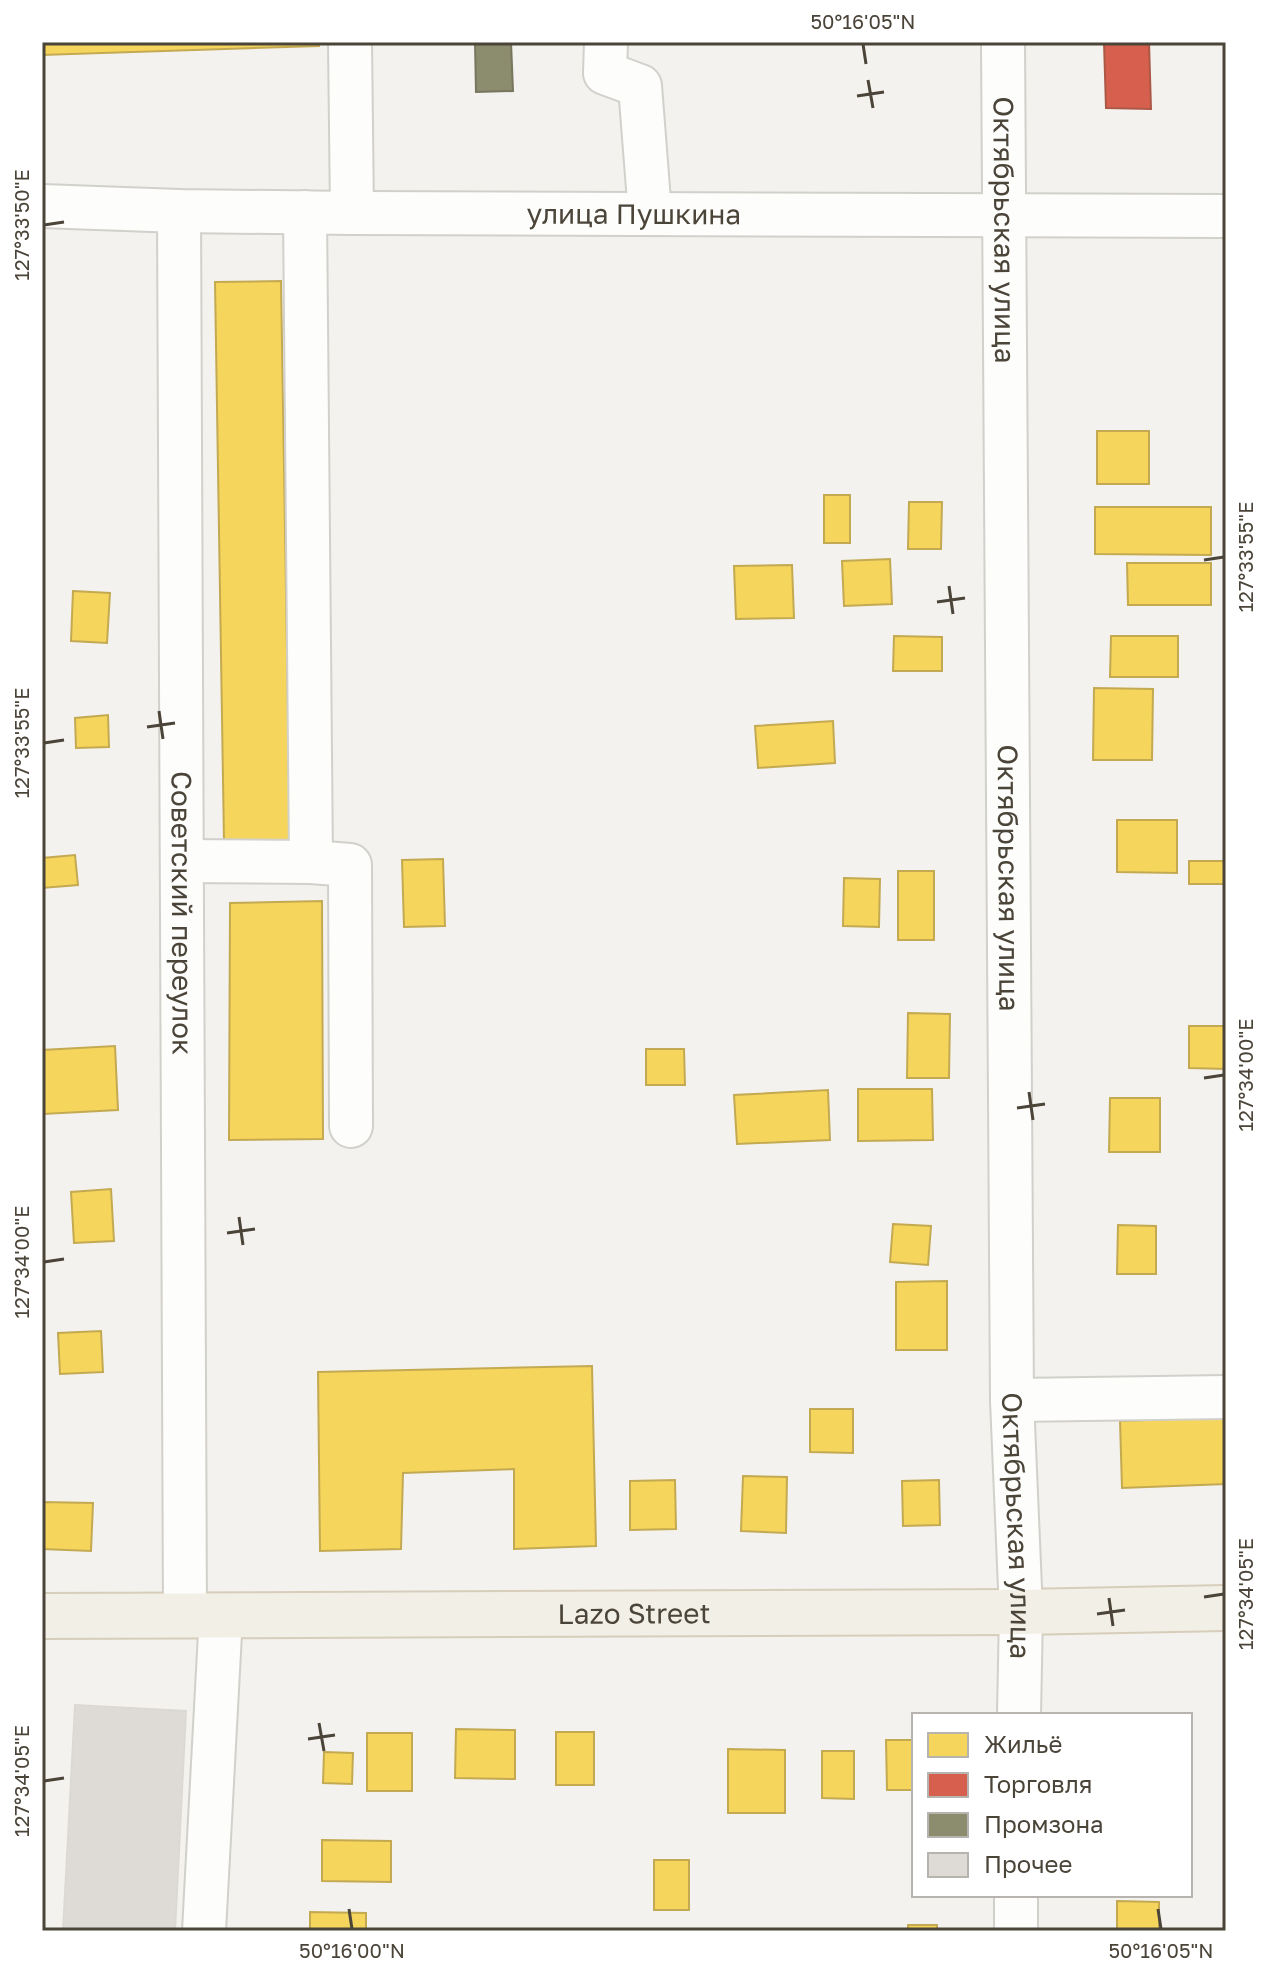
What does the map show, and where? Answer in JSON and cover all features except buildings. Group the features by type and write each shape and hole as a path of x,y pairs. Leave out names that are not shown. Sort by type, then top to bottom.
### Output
{"main road":[{"name":"Lazo Street","path":"42,1616 1021,1612 1226,1608"}],"street":[{"path":"350,42 352,213"},
{"path":"606,42 605,73 640,86 650,214"},
{"name":"Октябрьская улица","path":"1003,42 1012,1400 1021,1612 1019,1713"},
{"name":"улица Пушкина","path":"42,206 352,213 1226,216"},
{"name":"Советский переулок","path":"179,211 182,861 203,1615 204,1931"},
{"path":"305,212 311,862"},
{"path":"182,861 350,865 351,1126"},
{"path":"1012,1400 1226,1397"},
{"path":"1016,1897 1016,1931"}]}
